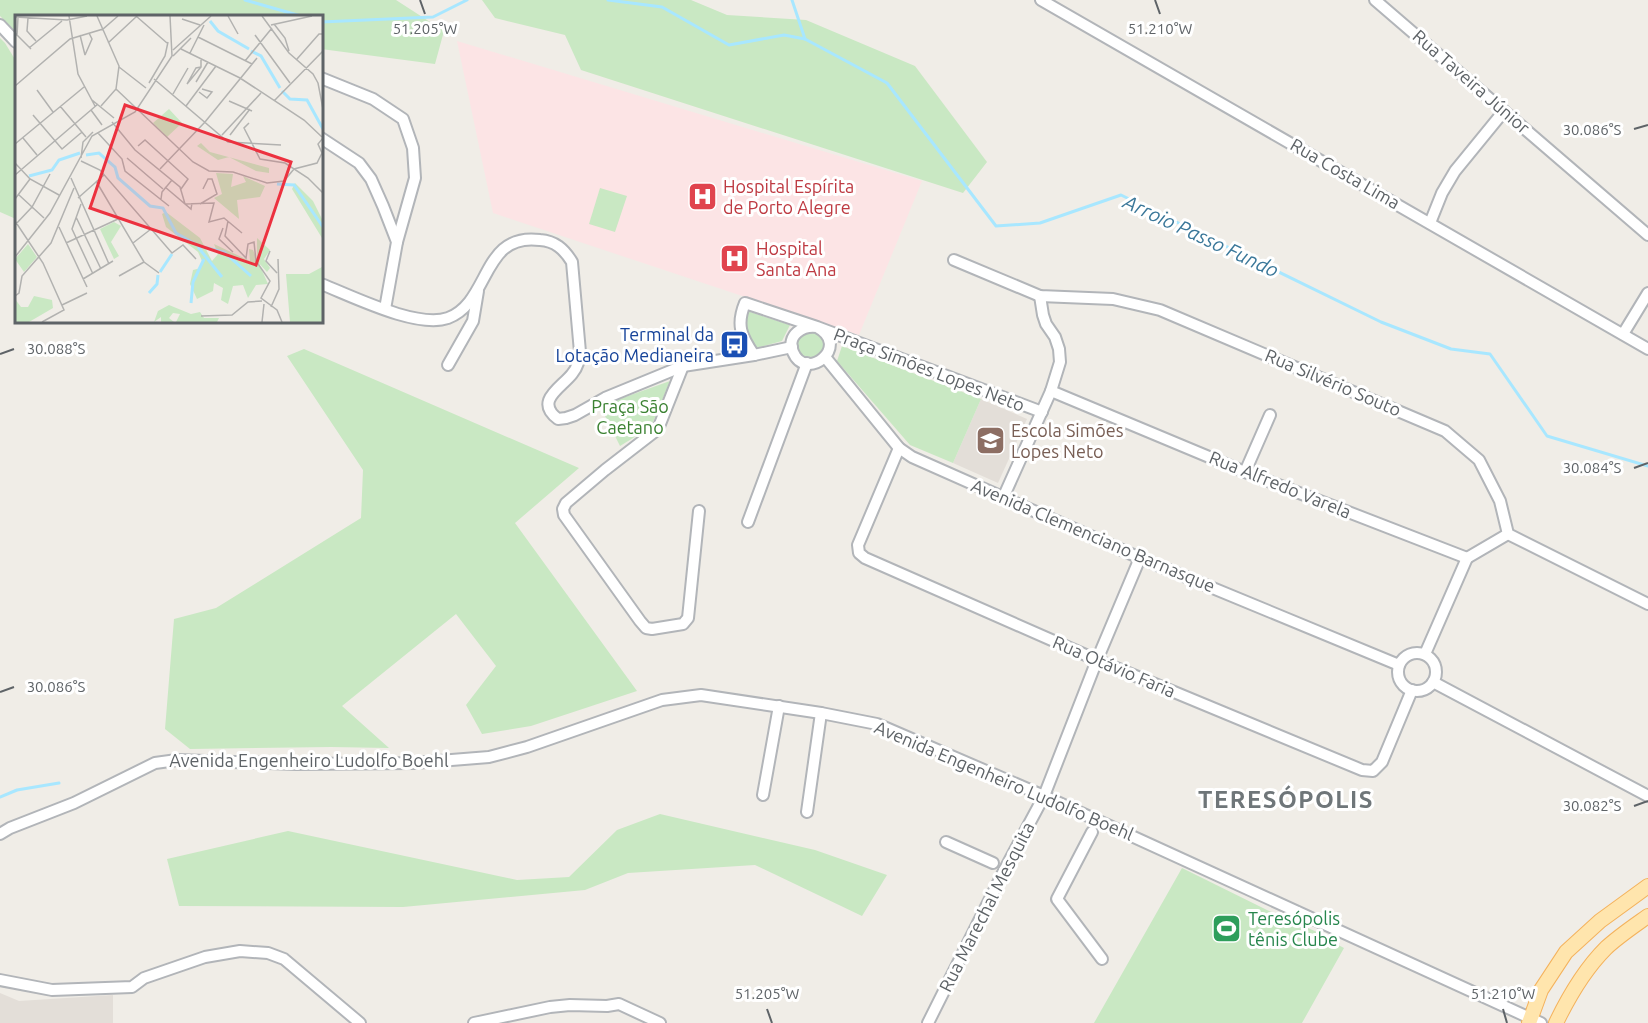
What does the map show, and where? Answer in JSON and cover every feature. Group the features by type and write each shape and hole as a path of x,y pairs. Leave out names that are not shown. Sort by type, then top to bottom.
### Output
{"main road":[{"path":"1533,1021 1541,990 1566,952 1600,921 1648,886"},
{"path":"1556,1023 1567,1000 1603,952 1648,916"}],"street":[{"name":"Rua Costa Lima","path":"1041,0 1648,349"},
{"name":"Rua Taveira Júnior","path":"1375,0 1648,235"},
{"path":"0,25 15,41"},
{"path":"322,78 373,99 403,119 413,148 415,178 397,242 385,309"},
{"path":"1430,223 1442,193 1455,171 1504,111"},
{"path":"322,139 359,163 371,179 397,242"},
{"path":"448,365 473,321 478,291 488,267 500,252 512,243 527,238 549,241 559,246 572,262 580,352 578,364 572,374 548,402 552,415 558,419 574,415 605,398 683,366 792,347"},
{"name":"Rua Silvério Souto","path":"954,260 1040,296 1113,299 1160,310 1445,431 1479,460 1500,501 1508,534"},
{"path":"322,284 385,309 430,321 449,318 464,307 478,291"},
{"path":"1623,334 1648,293"},
{"path":"1003,498 1051,391 1060,362 1059,349 1055,337 1046,324 1040,296"},
{"name":"Praça Simões Lopes Neto","path":"754,355 740,329 740,315 745,303 817,327 1042,412"},
{"path":"804,327 817,327 826,334 830,346 825,357 820,361 807,363 797,357 792,347 795,334 804,327"},
{"name":"Avenida Clemenciano Barnasque","path":"825,357 898,448 912,457 1140,558 1399,665"},
{"path":"748,522 807,363"},
{"path":"683,366 658,429 605,470 566,503 563,509 564,515 640,621 646,628 652,629 683,624 688,618 699,511"},
{"name":"Rua Alfredo Varela","path":"1051,391 1245,472 1467,558"},
{"path":"1245,472 1270,415"},
{"name":"Rua Otávio Faria","path":"898,448 858,545 859,553 865,558 1097,660 1362,770 1373,771 1382,762 1412,690"},
{"path":"1425,654 1467,558 1508,534 1648,604"},
{"name":"Rua Marechal Mesquita","path":"928,1023 1044,796 1140,558"},
{"path":"1415,653 1425,654 1435,666 1436,674 1428,688 1420,691 1412,690 1403,685 1398,675 1399,665 1405,657 1415,653"},
{"path":"1433,682 1648,796"},
{"name":"Avenida Engenheiro Ludolfo Boehl","path":"0,834 74,803 155,763 177,760 296,764 414,763 489,757 527,747 662,700 701,695 878,724 1044,796 1533,1021"},
{"path":"763,795 779,706"},
{"path":"807,812 821,713"},
{"path":"1092,832 1057,899 1102,959"},
{"path":"946,842 993,863"},
{"path":"0,980 52,990 132,987 144,978 205,957 240,951 268,953 284,959 360,1023"},
{"path":"474,1023 550,1007 620,1004 660,1023"}],"shaded area":[{"name":"Hospital Espírita de Porto Alegre","path":"457,41 922,181 859,335 493,213"},
{"name":"Escola Simões Lopes Neto","path":"981,399 1027,419 998,483 953,463"},
{"path":"0,993 19,1001 113,995 113,1023 0,1023"}],"green space":[{"path":"0,0 396,0 444,31 435,64 322,49 322,15 15,15 15,31 0,16"},
{"path":"482,0 691,0 727,15 806,20 915,66 987,162 963,193 581,70 565,35 495,18"},
{"path":"0,38 15,59 15,219 0,212"},
{"path":"600,188 627,196 615,232 589,224"},
{"path":"747,311 790,325 782,341 756,348 746,331"},
{"path":"816,330 825,341 825,351 813,360 807,359 797,351 798,338 801,333"},
{"path":"842,346 981,399 953,463 910,445 837,361"},
{"path":"304,349 579,468 515,523 637,691 531,726 482,734 466,705 496,666 456,614 342,706 389,748 190,749 165,729 174,619 216,608 361,518 363,470 287,356"},
{"name":"Praça São Caetano","path":"670,381 651,427 620,446 600,406"},
{"path":"660,814 815,850 887,875 862,916 755,865 628,873 585,890 403,907 179,906 167,859 288,831 517,880 569,877 617,830"},
{"name":"Teresópolis tênis Clube","path":"1182,868 1326,936 1325,938 1344,948 1302,1023 1094,1023"}],"waterway":[{"name":"Arroio Passo Fundo","path":"245,0 298,15"},
{"name":"Arroio Passo Fundo","path":"322,22 433,17 467,0"},
{"name":"Arroio Passo Fundo","path":"608,0 662,7 729,45 784,35 805,39 887,83 996,226 1040,223 1121,195 1381,322 1451,349 1490,354 1547,436 1648,466"},
{"path":"792,0 805,39"},
{"path":"0,797 17,790 59,783"}],"place":[{"name":"Hospital Espírita de Porto Alegre","path":"702,197"},
{"name":"Hospital Santa Ana","path":"735,259"},
{"name":"Terminal da Lotação Medianeira","path":"735,345"},
{"name":"Escola Simões Lopes Neto","path":"990,441"},
{"name":"Teresópolis tênis Clube","path":"1227,929"}],"district":[{"name":"TERESÓPOLIS","path":"1286,800"}]}
